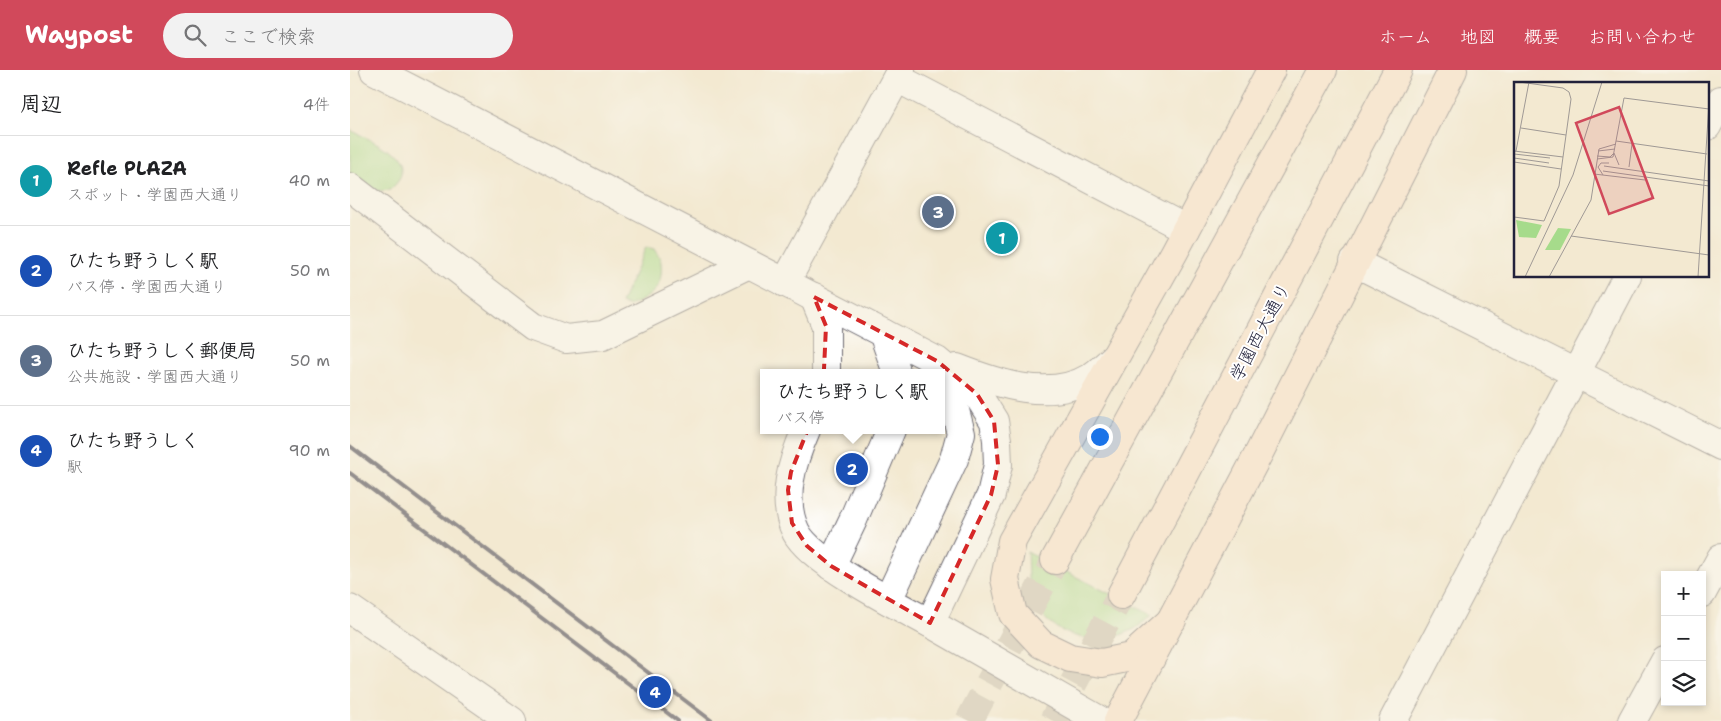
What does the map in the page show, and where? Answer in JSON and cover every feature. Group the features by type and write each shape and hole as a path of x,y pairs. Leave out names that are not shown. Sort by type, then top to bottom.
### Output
{"main road":[{"path":"1172,620 1131,657 1102,663 1070,658 1041,644 1013,614 1005,579 1012,541 1186,229 1271,70"},
{"path":"1055,560 1323,70"},
{"name":"学園西大通り","path":"1121,595 1398,70"},
{"path":"1118,721 1172,620 1453,70"}],"street":[{"path":"374,70 937,361 991,381 1032,390 1067,387 1090,378 1114,358"},
{"path":"785,283 899,74 1186,229"},
{"path":"1708,124 1721,100"},
{"path":"350,187 533,327 566,339 603,335 749,264"},
{"path":"1354,262 1721,446"},
{"path":"1393,721 1626,278"},
{"path":"814,298 826,326 826,369"},
{"path":"883,333 895,369"},
{"path":"937,361 940,369"},
{"path":"930,623 991,495 998,466 994,421 977,394 937,361"},
{"path":"888,600 954,459 961,433 945,380"},
{"path":"805,434 791,472 788,490 789,508 797,534 807,546 831,566 888,600 1102,721"},
{"path":"831,566 888,434"},
{"path":"1706,586 1721,558"},
{"path":"350,609 512,721"},
{"path":"1632,721 1661,669"}],"highlighted area":[{"path":"814,297 937,361 977,394 994,421 998,465 991,495 930,623 831,566 807,546 792,523 788,490 791,472 823,391 826,326"}],"green space":[{"path":"350,130 384,148 398,162 401,169 400,178 390,190 377,191 350,175"},
{"path":"646,247 654,249 660,259 660,279 654,291 642,300 628,306 621,303"},
{"path":"1027,552 1152,615 1133,630 1107,638 1083,638 1061,630 1038,610 1029,586"}],"tunnel":[{"path":"969,721 1055,560"},
{"path":"1053,721 1121,595"}],"railway":[{"path":"350,446 712,721"},
{"path":"350,473 678,721"}],"place":[{"name":"ひたち野うしく郵便局","path":"938,212"},
{"name":"Refle PLAZA","path":"1002,238"},
{"name":"ひたち野うしく駅","path":"852,469"},
{"name":"ひたち野うしく","path":"655,692"}]}
